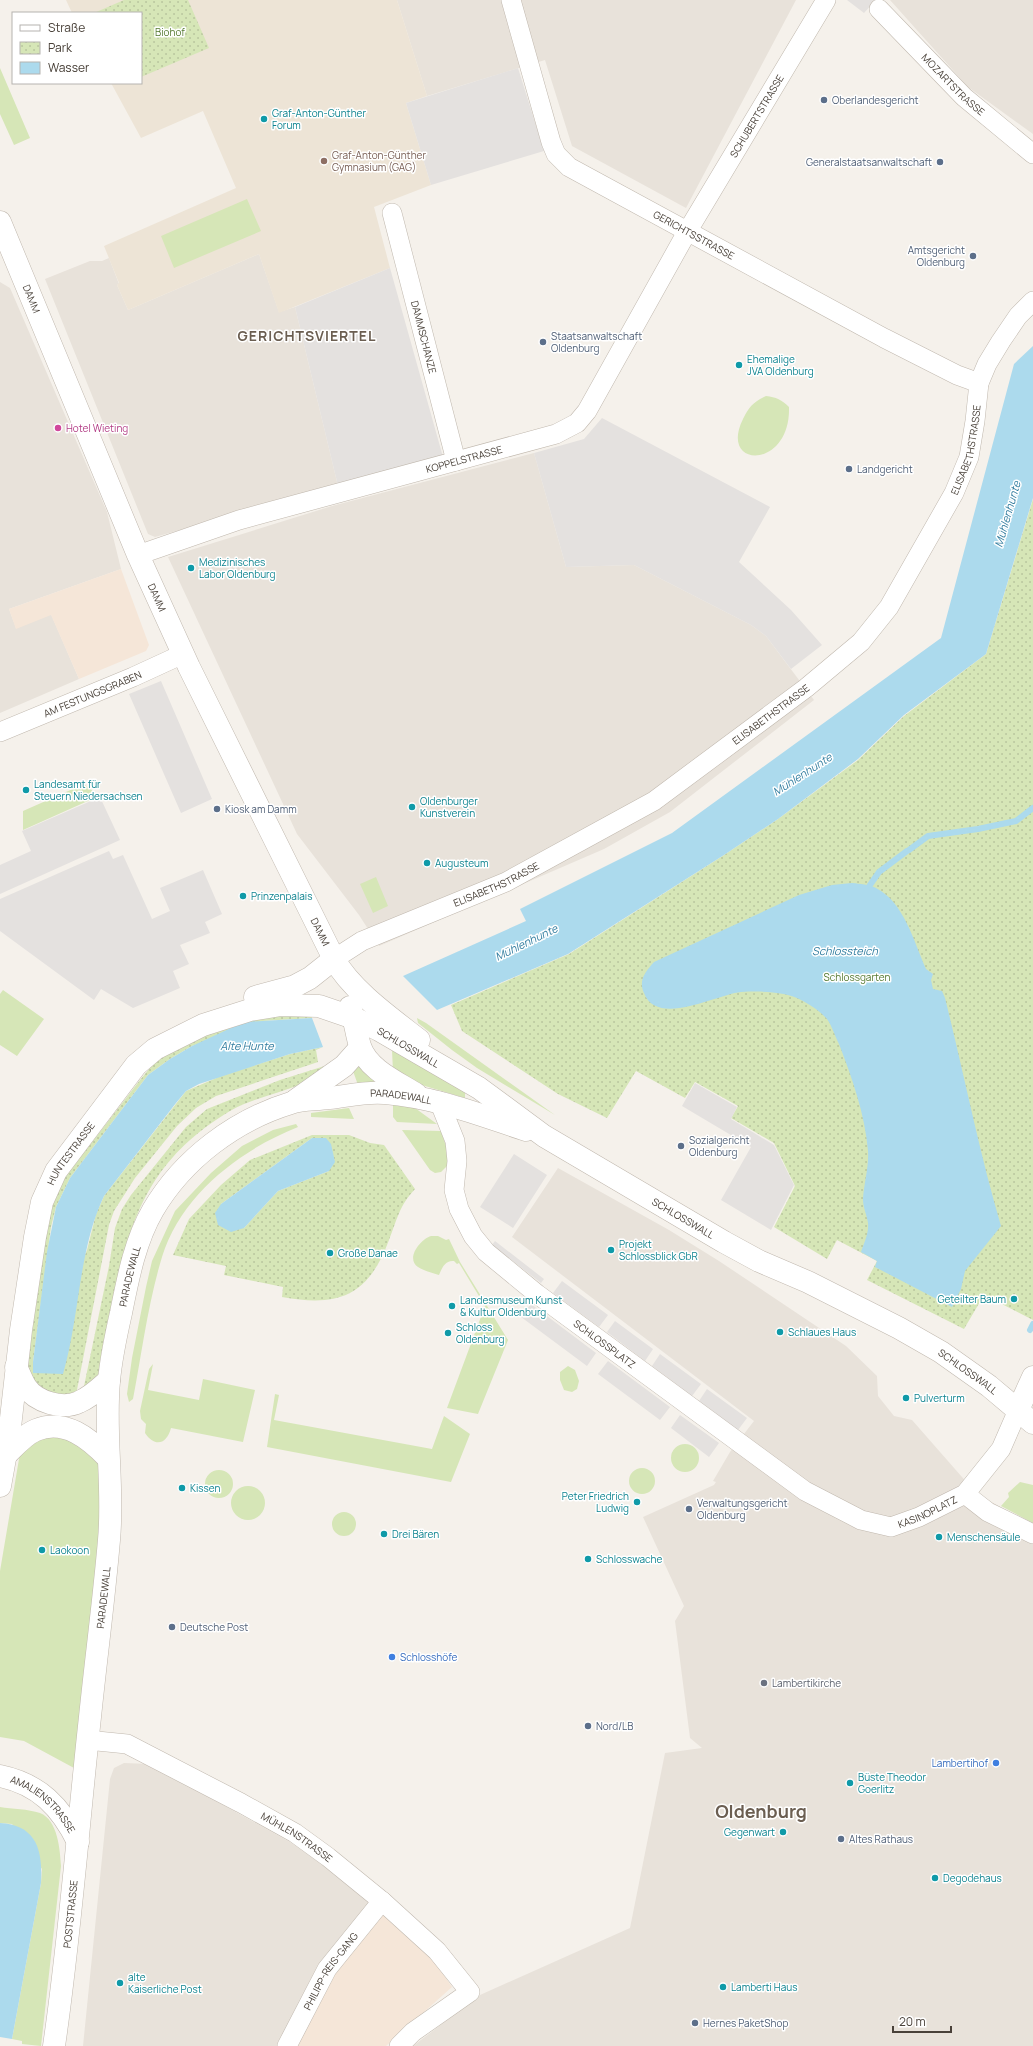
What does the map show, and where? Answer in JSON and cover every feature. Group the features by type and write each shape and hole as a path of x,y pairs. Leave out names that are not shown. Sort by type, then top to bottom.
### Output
{"street":[{"name":"GERICHTSSTRASSE","path":"511,0 534,86 556,154 569,167 884,338 957,375 979,383"},
{"name":"SCHUBERTSTRASSE","path":"687,232 826,0"},
{"name":"MOZARTSTRASSE","path":"878,9 964,97 1033,154"},
{"name":"DAMMSCHANZE","path":"392,213 456,461"},
{"name":"DAMM","path":"0,222 138,555 183,654 334,961"},
{"name":"KOPPELSTRASSE","path":"138,555 239,520 556,434 577,423 587,411 687,232"},
{"name":"ELISABETHSTRASSE","path":"334,961 362,941 506,882 654,801 806,688 861,642 889,607 954,493 969,456 979,383 1001,341 1018,316 1033,301"},
{"name":"AM FESTUNGSGRABEN","path":"0,732 133,677 183,654"},
{"path":"334,961 354,1018 360,1048 368,1060 380,1071 429,1099"},
{"path":"159,1046 198,1018 247,1000 295,986 310,978 334,961"},
{"path":"334,961 379,1008 479,1088"},
{"name":"HUNTESTRASSE","path":"0,1486 35,1237 42,1202 56,1171 86,1130 136,1065 159,1046 204,1025 250,1010 281,1005 319,1006 354,1018"},
{"name":"SCHLOSSWALL","path":"354,1018 379,1030 479,1088 544,1136 730,1246 759,1261 808,1282 917,1338 989,1386 1025,1416"},
{"path":"293,1102 344,1066 360,1048"},
{"name":"PARADEWALL","path":"84,1783 87,1740 110,1534 111,1494 108,1458 109,1380 129,1275 137,1247 156,1206 171,1183 190,1162 214,1142 252,1119 293,1102 380,1092 429,1099 544,1136"},
{"name":"SCHLOSSPLATZ","path":"429,1099 455,1141 457,1161 454,1190 459,1209 473,1236 486,1252 500,1265 805,1491 861,1520"},
{"path":"16,1367 27,1388 39,1398 56,1405 78,1403 92,1395 109,1380"},
{"path":"1025,1416 1033,1377"},
{"name":"KASINOPLATZ","path":"861,1520 891,1528 919,1517 965,1494 1025,1416"},
{"path":"5,1456 36,1430 55,1427 73,1431 87,1437 108,1458"},
{"path":"965,1494 988,1512 1033,1534"},
{"name":"MÜHLENSTRASSE","path":"87,1740 127,1744 241,1803 295,1833 328,1857 382,1901 436,1951 470,1992 413,2032 398,2046"},
{"name":"AMALIENSTRASSE","path":"0,1776 37,1790 55,1805 68,1821 78,1842"},
{"name":"POSTSTRASSE","path":"54,2046 84,1783"},
{"name":"PHILIPP-REIS-GANG","path":"287,2046 327,1969 382,1901"}],"shaded area":[{"name":"Graf-Anton-Günther Gymnasium (GAG)","path":"66,0 397,0 427,96 406,103 431,185 374,207 390,268 279,313 259,254 128,310 117,285 119,283 104,246 236,188 203,111 141,138 112,84 142,84 142,12 72,12"},
{"path":"397,0 796,0 686,208 572,146 545,60 427,96"},
{"path":"847,0 875,0 875,1 864,13"},
{"path":"890,0 1033,0 1033,134 968,87"},
{"path":"518,68 544,151 431,185 406,103"},
{"path":"259,254 279,312 295,307 338,486 155,537 148,534 45,279 90,261 102,261 109,258 119,284 117,285 128,310"},
{"path":"390,268 443,457 338,486 295,307"},
{"path":"0,282 10,288 107,512 121,569 9,609 16,628 51,614 79,679 0,713"},
{"path":"602,418 770,507 739,562 791,610 822,645 791,669 766,636 751,625 634,565 566,567 534,453 584,439"},
{"path":"534,453 566,567 634,565 751,625 766,636 814,700 670,812 604,849 379,946 359,915 297,834 168,557 332,506"},
{"path":"121,569 149,645 146,651 79,679 51,615 16,629 9,609"},
{"path":"161,681 212,799 181,813 129,694"},
{"path":"100,797 120,840 0,894 0,865 31,851 22,831"},
{"path":"109,851 113,859 123,855 152,919 170,911 160,888 203,870 222,914 205,922 210,933 180,945 189,964 173,971 180,988 133,1008 101,989 94,1000 0,931 0,899"},
{"path":"695,1083 737,1107 731,1119 774,1145 794,1185 771,1230 721,1200 751,1147 682,1106"},
{"path":"514,1154 547,1175 513,1228 480,1207"},
{"path":"558,1168 669,1230 719,1261 846,1346 877,1376 878,1396 894,1416 912,1420 976,1493 1033,1526 1033,2046 413,2046 480,1995 630,1928 665,1753 702,1748 690,1738 675,1621 684,1606 643,1517 714,1485 716,1482 713,1481 730,1452 754,1421 512,1237"},
{"path":"495,1241 544,1279 541,1283 492,1245"},
{"path":"562,1281 608,1315 599,1327 553,1293"},
{"path":"531,1304 596,1353 587,1366 521,1317"},
{"path":"615,1321 653,1349 645,1361 607,1332"},
{"path":"660,1354 701,1384 692,1396 652,1366"},
{"path":"608,1361 670,1407 660,1420 598,1374"},
{"path":"707,1389 747,1418 738,1430 699,1401"},
{"path":"680,1415 719,1443 709,1457 671,1428"},
{"path":"124,1763 149,1764 290,1842 316,1860 375,1906 287,2046 83,2046 110,1779 114,1768"},
{"path":"382,1912 426,1949 452,1987 386,2046 290,2046 314,2001"}],"green space":[{"name":"Biohof","path":"124,0 188,0 209,48 142,77 142,12 96,12"},
{"path":"0,68 30,138 14,145 0,114"},
{"path":"247,199 261,231 174,268 161,236"},
{"path":"766,396 779,399 789,407 787,428 779,442 769,452 757,455 747,454 740,447 738,435 743,419 752,405"},
{"name":"Schlossgarten","path":"1033,499 1033,1320 984,1295 964,1329 867,1280 877,1261 837,1240 827,1259 774,1227 795,1186 774,1143 731,1118 738,1106 695,1082 685,1098 636,1071 607,1118 558,1094 462,1031 451,1005 569,954 724,855 778,819 858,760 904,716 986,654"},
{"path":"84,784 99,796 23,830 23,811"},
{"path":"376,877 388,906 373,913 360,884"},
{"path":"3,990 44,1019 17,1056 0,1045 0,994"},
{"path":"310,1012 312,1018 262,1021 192,1046 170,1059 148,1075 70,1178 56,1207 51,1227 33,1362 34,1373 87,1250 96,1214 104,1196 186,1091 221,1076 290,1054 323,1047 316,1050 318,1062 216,1096 196,1108 177,1126 135,1178 114,1211 109,1225 76,1395 66,1397 39,1390 27,1368 27,1357 50,1205 62,1181 154,1063 173,1047 228,1021"},
{"path":"417,1018 555,1115 477,1068 418,1023"},
{"path":"392,1050 465,1092 465,1098 405,1080 393,1072"},
{"path":"359,1062 374,1078 374,1083 358,1085 353,1071"},
{"path":"331,1064 305,1082 230,1111 203,1130 180,1149 162,1170 136,1217 127,1244 105,1333 98,1382 83,1391 109,1266 115,1228 122,1209 131,1195 186,1127 207,1109 280,1080"},
{"path":"393,1104 415,1108 437,1124 397,1122 393,1117"},
{"path":"349,1108 354,1119 311,1117 311,1113"},
{"path":"296,1124 298,1127 255,1148 215,1177 183,1214 171,1235 157,1274 133,1399 129,1402 127,1394 132,1358 152,1261 175,1211 211,1173 242,1146 273,1130"},
{"path":"402,1130 441,1131 449,1155 448,1165 441,1172 435,1173 430,1170"},
{"path":"312,1135 349,1135 370,1143 384,1145 415,1189 402,1207 381,1259 361,1286 349,1294 335,1298 302,1300 282,1297 283,1287 224,1275 226,1266 173,1255 189,1219 221,1185 250,1160","holes":["312,1138 329,1171 278,1191 244,1228 221,1204"]},
{"path":"431,1236 438,1236 446,1240 449,1239 460,1262 508,1340 478,1414 447,1408 485,1306 459,1263 457,1264 454,1261 451,1261 446,1263 439,1275 423,1270 414,1263 413,1259 416,1249 423,1241"},
{"path":"153,1364 148,1390 199,1400 203,1379 255,1390 243,1442 171,1428 167,1438 164,1441 157,1442 149,1438 145,1433 146,1424 141,1419 140,1411 149,1369"},
{"path":"568,1366 575,1370 579,1381 577,1389 572,1392 564,1390 560,1380 560,1372"},
{"path":"275,1394 279,1395 274,1420 432,1449 444,1416 470,1434 451,1482 267,1447"},
{"path":"66,1436 99,1462 100,1541 74,1768 24,1741 0,1737 0,1571 20,1453 35,1438"},
{"path":"685,1444 695,1448 699,1458 695,1468 685,1472 675,1468 671,1458 675,1448"},
{"path":"642,1468 651,1472 655,1481 651,1490 642,1494 633,1490 629,1481 633,1472"},
{"path":"219,1470 229,1474 233,1484 229,1494 219,1498 209,1494 205,1484 209,1474"},
{"path":"1020,1482 1033,1485 1033,1523 1001,1506 1009,1497 1008,1493"},
{"path":"248,1486 260,1491 265,1503 260,1515 248,1520 236,1515 231,1503 236,1491"},
{"path":"344,1512 352,1516 356,1524 352,1532 344,1536 336,1532 332,1524 336,1516"},
{"path":"0,1807 40,1813 51,1822 59,1844 61,1866 41,2046 22,2044 22,2041 12,2039 41,1883 42,1869 12,1824 0,1823"}],"water":[{"name":"Mühlenhunte","path":"1033,346 1033,498 986,654 904,715 858,759 778,819 724,855 568,954 437,1010 403,976 526,921 520,909 672,833 941,638 1014,364"},
{"name":"Schlossteich","path":"852,883 864,884 876,888 886,894 894,903 907,924 926,969 933,974 931,980 933,989 942,991 945,998 1001,1226 965,1271 961,1289 952,1307 875,1267 877,1261 861,1252 868,1230 863,1199 868,1163 864,1123 849,1070 832,1028 825,1016 803,1001 789,995 765,992 741,992 674,1009 661,1008 651,1003 642,988 642,980 654,962 799,895 832,885"},
{"name":"Alte Hunte","path":"312,1018 323,1047 290,1054 199,1084 186,1091 176,1103 104,1196 95,1217 84,1261 69,1352 63,1374 33,1373 33,1362 47,1252 56,1207 70,1178 148,1075 170,1059 192,1046 244,1022"},
{"path":"312,1138 326,1138 331,1144 335,1162 329,1171 278,1191 244,1228 231,1232 218,1225 215,1213 221,1204"},
{"path":"0,1823 12,1825 30,1834 39,1850 41,1860 41,1883 12,2039 0,2037"}],"waterway":[{"path":"909,850 928,836 978,829 1016,821 1033,808"},
{"path":"870,885 879,872 907,851"},
{"path":"1030,1330 1033,1324"}],"place":[{"name":"Oberlandesgericht","path":"824,100"},
{"name":"Graf-Anton-Günther Forum","path":"264,119"},
{"name":"Graf-Anton-Günther Gymnasium (GAG)","path":"324,161"},
{"name":"Generalstaatsanwaltschaft","path":"940,162"},
{"name":"Amtsgericht Oldenburg","path":"973,256"},
{"name":"Staatsanwaltschaft Oldenburg","path":"543,342"},
{"name":"Ehemalige JVA Oldenburg","path":"739,365"},
{"name":"Hotel Wieting","path":"58,428"},
{"name":"Landgericht","path":"849,469"},
{"name":"Medizinisches Labor Oldenburg","path":"191,568"},
{"name":"Landesamt für Steuern Niedersachsen","path":"26,790"},
{"name":"Oldenburger Kunstverein","path":"412,807"},
{"name":"Kiosk am Damm","path":"217,809"},
{"name":"Augusteum","path":"427,863"},
{"name":"Prinzenpalais","path":"243,896"},
{"name":"Sozialgericht Oldenburg","path":"681,1146"},
{"name":"Projekt Schlossblick GbR","path":"611,1250"},
{"name":"Große Danae","path":"330,1253"},
{"name":"Geteilter Baum","path":"1014,1299"},
{"name":"Landesmuseum Kunst & Kultur Oldenburg","path":"452,1306"},
{"name":"Schlaues Haus","path":"780,1332"},
{"name":"Schloss Oldenburg","path":"448,1333"},
{"name":"Pulverturm","path":"906,1398"},
{"name":"Kissen","path":"182,1488"},
{"name":"Peter Friedrich Ludwig","path":"637,1502"},
{"name":"Verwaltungsgericht Oldenburg","path":"689,1509"},
{"name":"Drei Bären","path":"384,1534"},
{"name":"Menschensäule","path":"939,1537"},
{"name":"Laokoon","path":"42,1550"},
{"name":"Schlosswache","path":"588,1559"},
{"name":"Deutsche Post","path":"172,1627"},
{"name":"Schlosshöfe","path":"392,1657"},
{"name":"Lambertikirche","path":"764,1683"},
{"name":"Nord/LB","path":"588,1726"},
{"name":"Lambertihof","path":"996,1763"},
{"name":"Büste Theodor Goerlitz","path":"850,1783"},
{"name":"Gegenwart","path":"783,1832"},
{"name":"Altes Rathaus","path":"841,1839"},
{"name":"Degodehaus","path":"935,1878"},
{"name":"alte Kaiserliche Post","path":"120,1983"},
{"name":"Lamberti Haus","path":"723,1987"},
{"name":"Hernes PaketShop","path":"695,2023"}],"district":[{"name":"GERICHTSVIERTEL","path":"307,335"},
{"name":"Oldenburg","path":"761,1811"}]}
